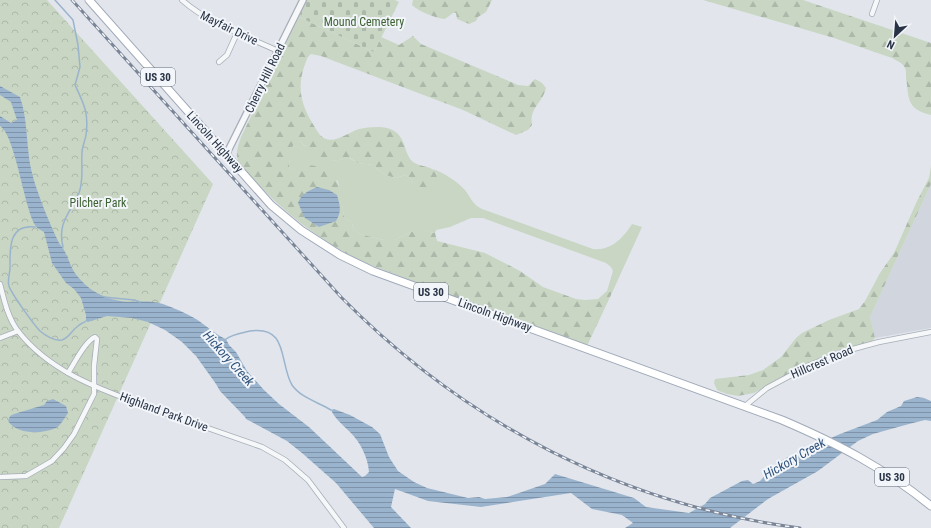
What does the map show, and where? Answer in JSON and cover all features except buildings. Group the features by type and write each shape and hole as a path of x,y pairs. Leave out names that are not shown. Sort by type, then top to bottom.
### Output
{"main road":[{"name":"Lincoln Highway","path":"89,0 271,206 301,230 347,258 373,271 745,406 810,432 851,452 881,469 931,506"}],"street":[{"name":"Mayfair Drive","path":"182,0 193,10 217,23 278,51"},
{"name":"Cherry Hill Road","path":"226,155 303,0"},
{"path":"872,14 877,0"},
{"path":"219,62 227,55 238,33"},
{"name":"Highland Park Drive","path":"0,284 5,305 18,331 36,350 68,373 94,387 262,447 285,460 308,480 344,528"},
{"path":"0,338 18,331"},
{"name":"Hillcrest Road","path":"745,406 768,388 810,365 842,352 879,342 931,332"},
{"path":"0,477 26,476 52,461 74,434 94,394 94,366 97,340 95,336 84,348 68,373"}],"shaded area":[{"path":"931,184 931,328 875,338 870,317"}],"green space":[{"name":"Pilcher Park","path":"0,0 47,0 213,184 59,528 0,528"},
{"name":"Mound Cemetery","path":"307,0 395,0 399,2 374,52 299,17"},
{"path":"413,0 492,0 486,12 478,17 476,21 469,24 457,19 456,13 453,13 445,19 428,14 412,5"},
{"path":"703,0 803,0 931,43 931,115 923,113 910,102 905,68 901,63 892,58 834,38"},
{"path":"299,17 374,52 381,37 399,45 413,36 421,44 518,85 528,86 535,79 542,83 546,88 542,98 532,114 532,125 528,130 516,135 463,110 321,56 311,54 308,57 301,77 301,95 306,111 320,135 329,140 339,138 359,129 373,127 387,128 399,135 412,161 435,171 437,177 431,193 422,194 415,191 412,180 406,175 395,178 386,175 373,165 358,163 350,158 333,161 316,156 300,141 295,141 293,144 290,154 289,167 295,169 306,166 314,166 327,170 332,174 341,194 344,217 352,223 353,228 360,234 383,240 394,240 413,231 435,233 437,241 485,253 520,271 543,287 576,299 598,299 607,291 611,292 611,295 587,346 360,261 331,244 292,216 280,206 245,170 237,158 237,150 241,137"},
{"path":"294,141 300,141 305,146 333,161 349,158 358,163 373,165 386,175 395,178 406,175 412,180 413,184 437,174 433,169 458,183 474,203 482,209 593,249 611,246 625,234 632,224 642,227 611,295 611,292 607,291 613,271 606,263 483,218 471,218 450,227 436,230 435,233 413,231 394,240 383,240 360,234 353,228 352,223 344,217 338,181 306,166 295,170 289,167 290,152"},
{"path":"931,166 931,184 870,317 875,338 872,341 825,356 791,372 754,393 738,396 717,390 714,383 715,379 749,375 763,370 781,357 796,338 802,333 829,320 859,309 880,273 894,253 929,178"}],"water":[{"path":"0,86 20,97 26,124 31,169 36,187 59,243 64,249 74,271 80,280 94,291 113,300 157,303 171,307 196,319 226,339 229,345 236,352 247,371 264,390 279,404 309,427 362,477 369,472 363,450 354,436 337,419 331,410 334,409 350,415 372,427 380,434 389,457 398,471 414,482 427,488 468,498 479,497 485,499 507,497 545,484 555,474 634,498 646,507 689,513 705,504 710,498 742,481 748,480 753,484 760,481 777,463 840,434 877,420 887,412 901,406 904,401 917,397 931,401 931,421 925,420 909,424 873,434 858,441 818,471 768,499 730,528 625,528 633,523 622,515 592,509 571,493 481,507 428,501 395,489 391,507 411,528 374,528 336,483 302,453 287,441 246,419 220,391 196,356 182,342 165,330 148,322 132,318 107,316 88,322 86,321 86,315 81,298 74,289 66,283 52,263 44,232 37,228 31,216 15,156 5,132 0,126 0,116 11,123 17,120 11,102 0,95"},
{"path":"317,187 329,190 337,195 340,208 336,221 319,227 305,218 298,203 303,195"},
{"path":"53,399 66,406 68,413 56,428 37,432 23,431 12,426 8,421 10,416 14,414 44,405 47,401"}],"waterway":[{"path":"55,0 73,20 78,45 80,67 75,85 83,103 87,121 86,135 82,151 81,188 65,218 62,231 63,247"},
{"path":"35,227 20,229 12,239 8,282 11,290 37,328 50,338 62,340 69,336 76,328 86,321"},
{"name":"Hickory Creek","path":"104,297 140,302"},
{"path":"226,339 250,331 262,331 271,334 277,340 281,348 288,376 292,385 305,397 331,410"}],"railway":[{"path":"72,0 341,297 389,342 440,383 494,419 551,451 610,478 671,500 735,517 800,528"}]}
